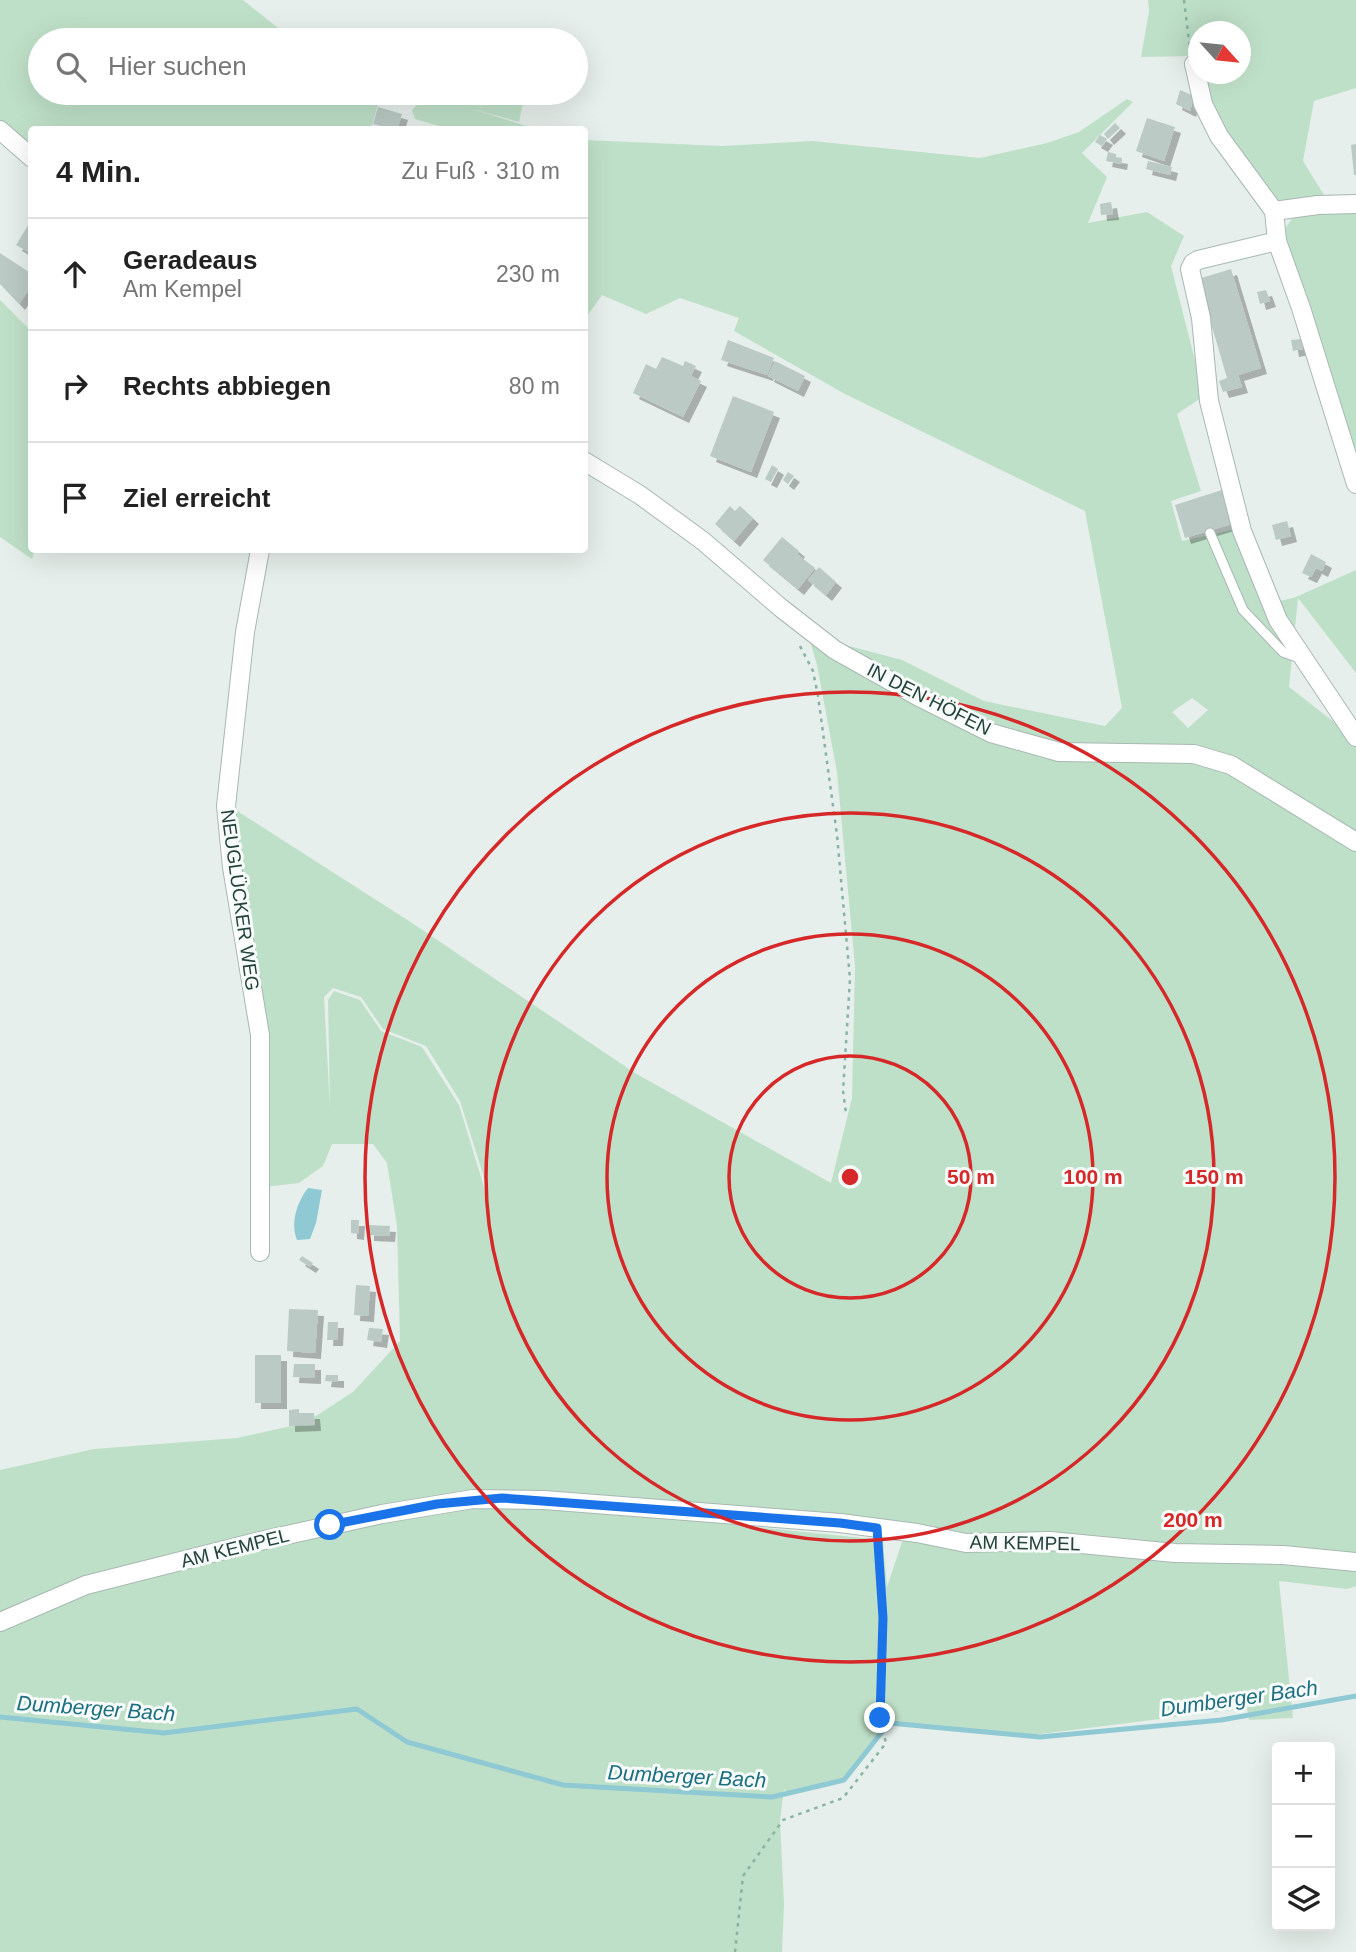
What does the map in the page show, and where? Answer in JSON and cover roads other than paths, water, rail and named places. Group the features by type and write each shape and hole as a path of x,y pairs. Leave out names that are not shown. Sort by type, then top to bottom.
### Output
{"street":[{"path":"1198,84 1203,104 1219,135 1274,211 1277,241 1301,308 1356,484"},
{"path":"0,130 28,154"},
{"path":"1274,211 1318,205 1356,204"},
{"path":"1277,241 1198,260 1190,269 1202,318 1209,401 1242,531 1278,620 1356,737"},
{"name":"IN DEN HÖFEN","path":"588,463 640,495 703,541 835,650 991,733 1059,752 1194,754 1231,765 1356,842"},
{"name":"NEUGLÜCKER WEG","path":"259,553 245,632 226,806 232,867 260,1035 260,1252"},
{"name":"AM KEMPEL","path":"0,1622 86,1585 382,1514 473,1499 544,1500 840,1523 917,1533 966,1543 1050,1541 1175,1553 1270,1555 1356,1562"}],"lane":[{"path":"1210,533 1243,610 1283,652 1307,661"}],"water":[{"path":"308,1188 322,1190 316,1223 310,1239 297,1240 294,1227 296,1213"}],"waterway":[{"name":"Dumberger Bach","path":"0,1717 164,1733 357,1709 407,1742 563,1785 772,1797 844,1780 889,1723 1040,1737 1221,1720 1356,1696"}]}
